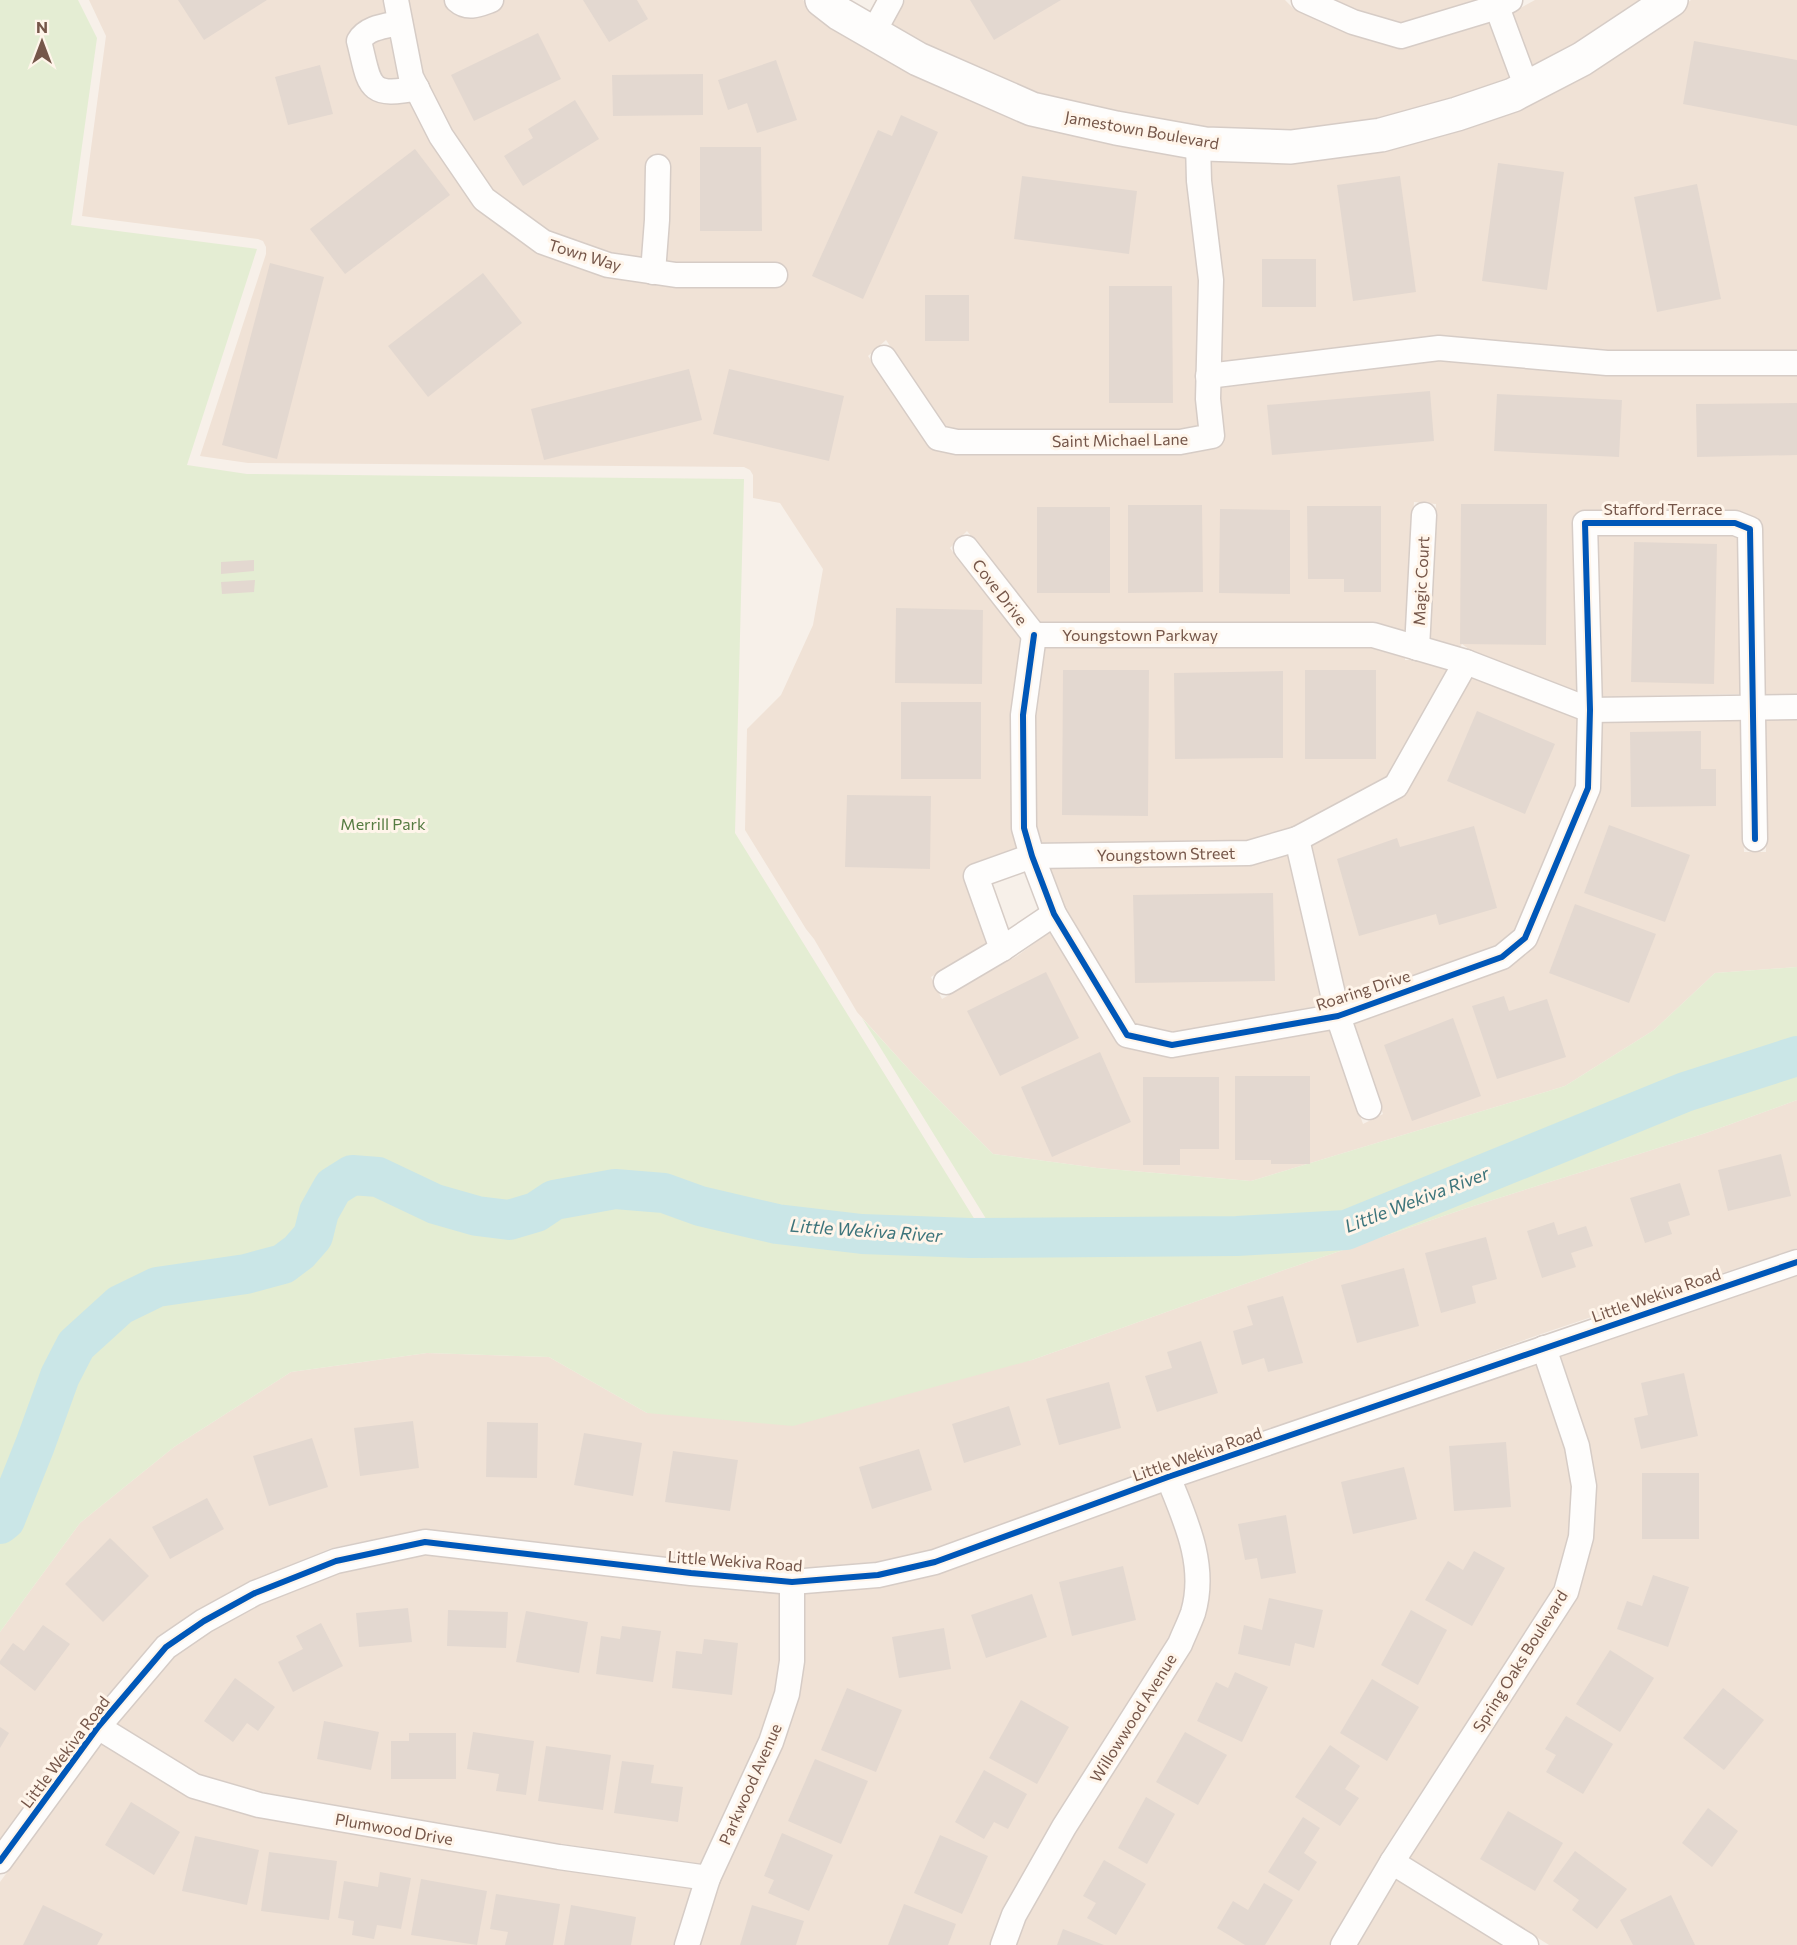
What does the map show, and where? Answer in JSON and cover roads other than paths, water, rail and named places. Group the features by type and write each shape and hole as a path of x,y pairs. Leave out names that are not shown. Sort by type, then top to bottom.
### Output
{"street":[{"path":"457,0 460,3 475,6 491,0"},
{"name":"Jamestown Boulevard","path":"822,0 840,14 918,59 1032,109 1198,143 1291,147 1382,135 1457,114 1513,95 1582,59 1671,0"},
{"path":"873,33 891,0"},
{"path":"1304,0 1353,22 1401,36 1503,4 1527,88"},
{"path":"398,12 363,34 359,41 369,79 375,89 397,93 417,88"},
{"name":"Town Way","path":"398,12 411,77 441,136 484,199 543,242 608,265 653,272 676,275 775,275"},
{"name":"Saint Michael Lane","path":"884,358 938,438 957,442 1180,442 1212,436 1208,376 1211,280 1199,181 1198,143"},
{"path":"653,272 658,167"},
{"path":"1208,376 1439,348 1607,363 1797,363"},
{"name":"Magic Court","path":"1417,648 1424,515"},
{"name":"Stafford Terrace","path":"1590,710 1585,523 1735,523 1750,529 1752,706"},
{"name":"Cove Drive","path":"966,549 1034,635"},
{"path":"1032,856 1024,828 1023,715 1034,635"},
{"name":"Youngstown Parkway","path":"1034,635 1373,635 1466,662 1590,710 1797,707"},
{"path":"1369,1107 1338,1016 1297,839 1396,786 1466,662"},
{"path":"1752,706 1755,839"},
{"name":"Roaring Drive","path":"1032,856 1054,914 1127,1035 1172,1045 1338,1016 1502,957 1525,938 1588,788 1590,710"},
{"name":"Youngstown Street","path":"1002,949 976,876 1032,856 1249,853 1297,839"},
{"path":"946,982 1002,949 1054,914"},
{"name":"Little Wekiva Road","path":"0,1861 98,1727 166,1647 204,1621 255,1593 336,1560 425,1542 691,1573 792,1582 878,1575 935,1562 1168,1477 1797,1262"},
{"name":"Spring Oaks Boulevard","path":"1343,1945 1392,1862 1566,1592 1581,1537 1584,1486 1577,1446 1544,1348"},
{"name":"Willowwood Avenue","path":"1003,1945 1014,1915 1064,1827 1180,1644 1193,1612 1198,1577 1193,1539 1168,1477"},
{"name":"Parkwood Avenue","path":"687,1945 708,1878 771,1742 787,1694 792,1661 792,1582"},
{"name":"Plumwood Drive","path":"98,1727 194,1786 259,1805 548,1855 708,1878"},
{"path":"1392,1862 1526,1945"}],"waterway":[{"name":"Little Wekiva River","path":"0,1524 5,1520 60,1376 76,1345 120,1305 157,1287 246,1274 283,1264 299,1252 313,1236 319,1212 333,1187 352,1175 378,1177 435,1204 477,1216 509,1220 536,1212 554,1200 615,1189 664,1193 700,1206 777,1224 862,1234 970,1238 1237,1236 1346,1230 1685,1092 1797,1056"}],"park label":[{"name":"Merrill Park","path":"383,824"}]}
